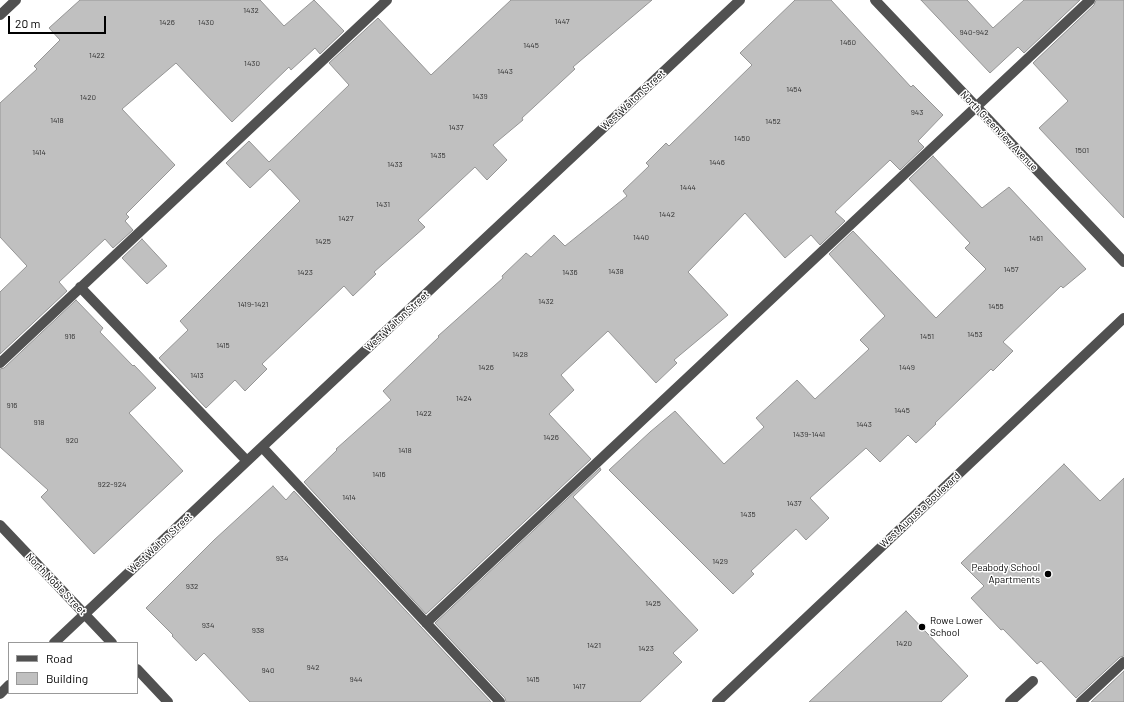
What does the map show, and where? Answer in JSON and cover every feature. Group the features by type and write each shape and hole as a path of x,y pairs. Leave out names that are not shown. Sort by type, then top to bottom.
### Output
{"street":[{"path":"0,15 16,0"},
{"path":"0,363 387,0"},
{"name":"West Walton Street","path":"55,642 740,0"},
{"name":"North Greenview Avenue","path":"875,0 1124,262"},
{"path":"426,624 1090,0"},
{"path":"80,287 247,461"},
{"name":"West Augusta Boulevard","path":"717,702 1124,318"},
{"path":"262,447 500,702"},
{"name":"North Noble Street","path":"0,525 111,642"},
{"path":"1081,702 1124,662"},
{"path":"138,670 168,702"},
{"path":"1010,702 1033,681"},
{"path":"0,694 8,686"}],"building":[{"path":"80,0 260,0 284,26 314,0 344,31 320,54 315,48 291,70 289,67 232,122 176,63 122,109 175,165 126,214 129,217 125,221 133,230 113,248 105,239 59,282 67,291 0,354 0,292 27,266 0,237 0,103 37,69 34,66 60,40 49,28"},
{"path":"511,0 652,0 573,67 575,69 522,118 523,120 493,145 507,160 487,180 475,167 418,220 425,227 374,272 376,274 353,296 344,286 262,364 267,369 245,391 235,380 206,408 159,358 188,330 180,321 300,201 270,169 250,188 226,163 249,141 269,162 349,85 329,63 378,18 431,75"},
{"path":"795,0 831,0 911,87 913,85 943,115 918,141 924,147 900,170 890,160 835,212 845,221 820,245 811,235 785,258 745,213 688,272 728,315 674,360 677,363 656,383 608,331 561,375 574,390 549,414 591,459 426,614 304,482 337,450 336,449 391,400 383,391 439,337 438,336 503,278 502,276 526,253 531,257 554,235 565,246 627,196 623,191 649,166 646,163 666,143 669,146 752,65 740,53"},
{"path":"921,0 967,0 993,28 1024,0 1080,0 1024,53 1018,47 990,73"},
{"path":"1096,0 1124,0 1124,218 1039,128 1068,101 1033,63 1094,5"},
{"path":"933,156 982,208 1009,187 1086,269 1063,288 1061,286 1003,342 1013,351 993,371 991,369 916,443 908,435 880,462 866,448 810,498 829,518 806,540 796,529 751,571 754,574 733,594 609,470 675,411 724,464 764,427 756,418 797,380 815,399 869,349 860,340 885,316 829,254 853,231 936,318 986,269 965,248 970,243 909,179"},
{"path":"142,239 167,266 147,284 122,258"},
{"path":"76,300 103,328 100,332 156,388 129,413 183,471 94,554 41,497 48,490 0,447 0,369 4,368"},
{"name":"Peabody School Apartments","path":"1064,464 1100,501 1124,478 1124,656 1120,657 1076,698 1041,661 1037,664 1003,629 1001,630 971,598 984,586 961,563"},
{"path":"600,468 601,470 573,497 698,630 673,653 682,662 640,702 506,702 505,698 435,623"},
{"path":"273,486 286,500 294,491 491,702 250,702 204,653 196,661 146,608 214,540"},
{"name":"Rowe Lower School","path":"906,611 968,676 941,702 809,702"},
{"path":"1124,671 1124,702 1091,702"}],"place":[{"name":"Peabody School Apartments","path":"1048,574"},
{"name":"Rowe Lower School","path":"922,627"}]}
